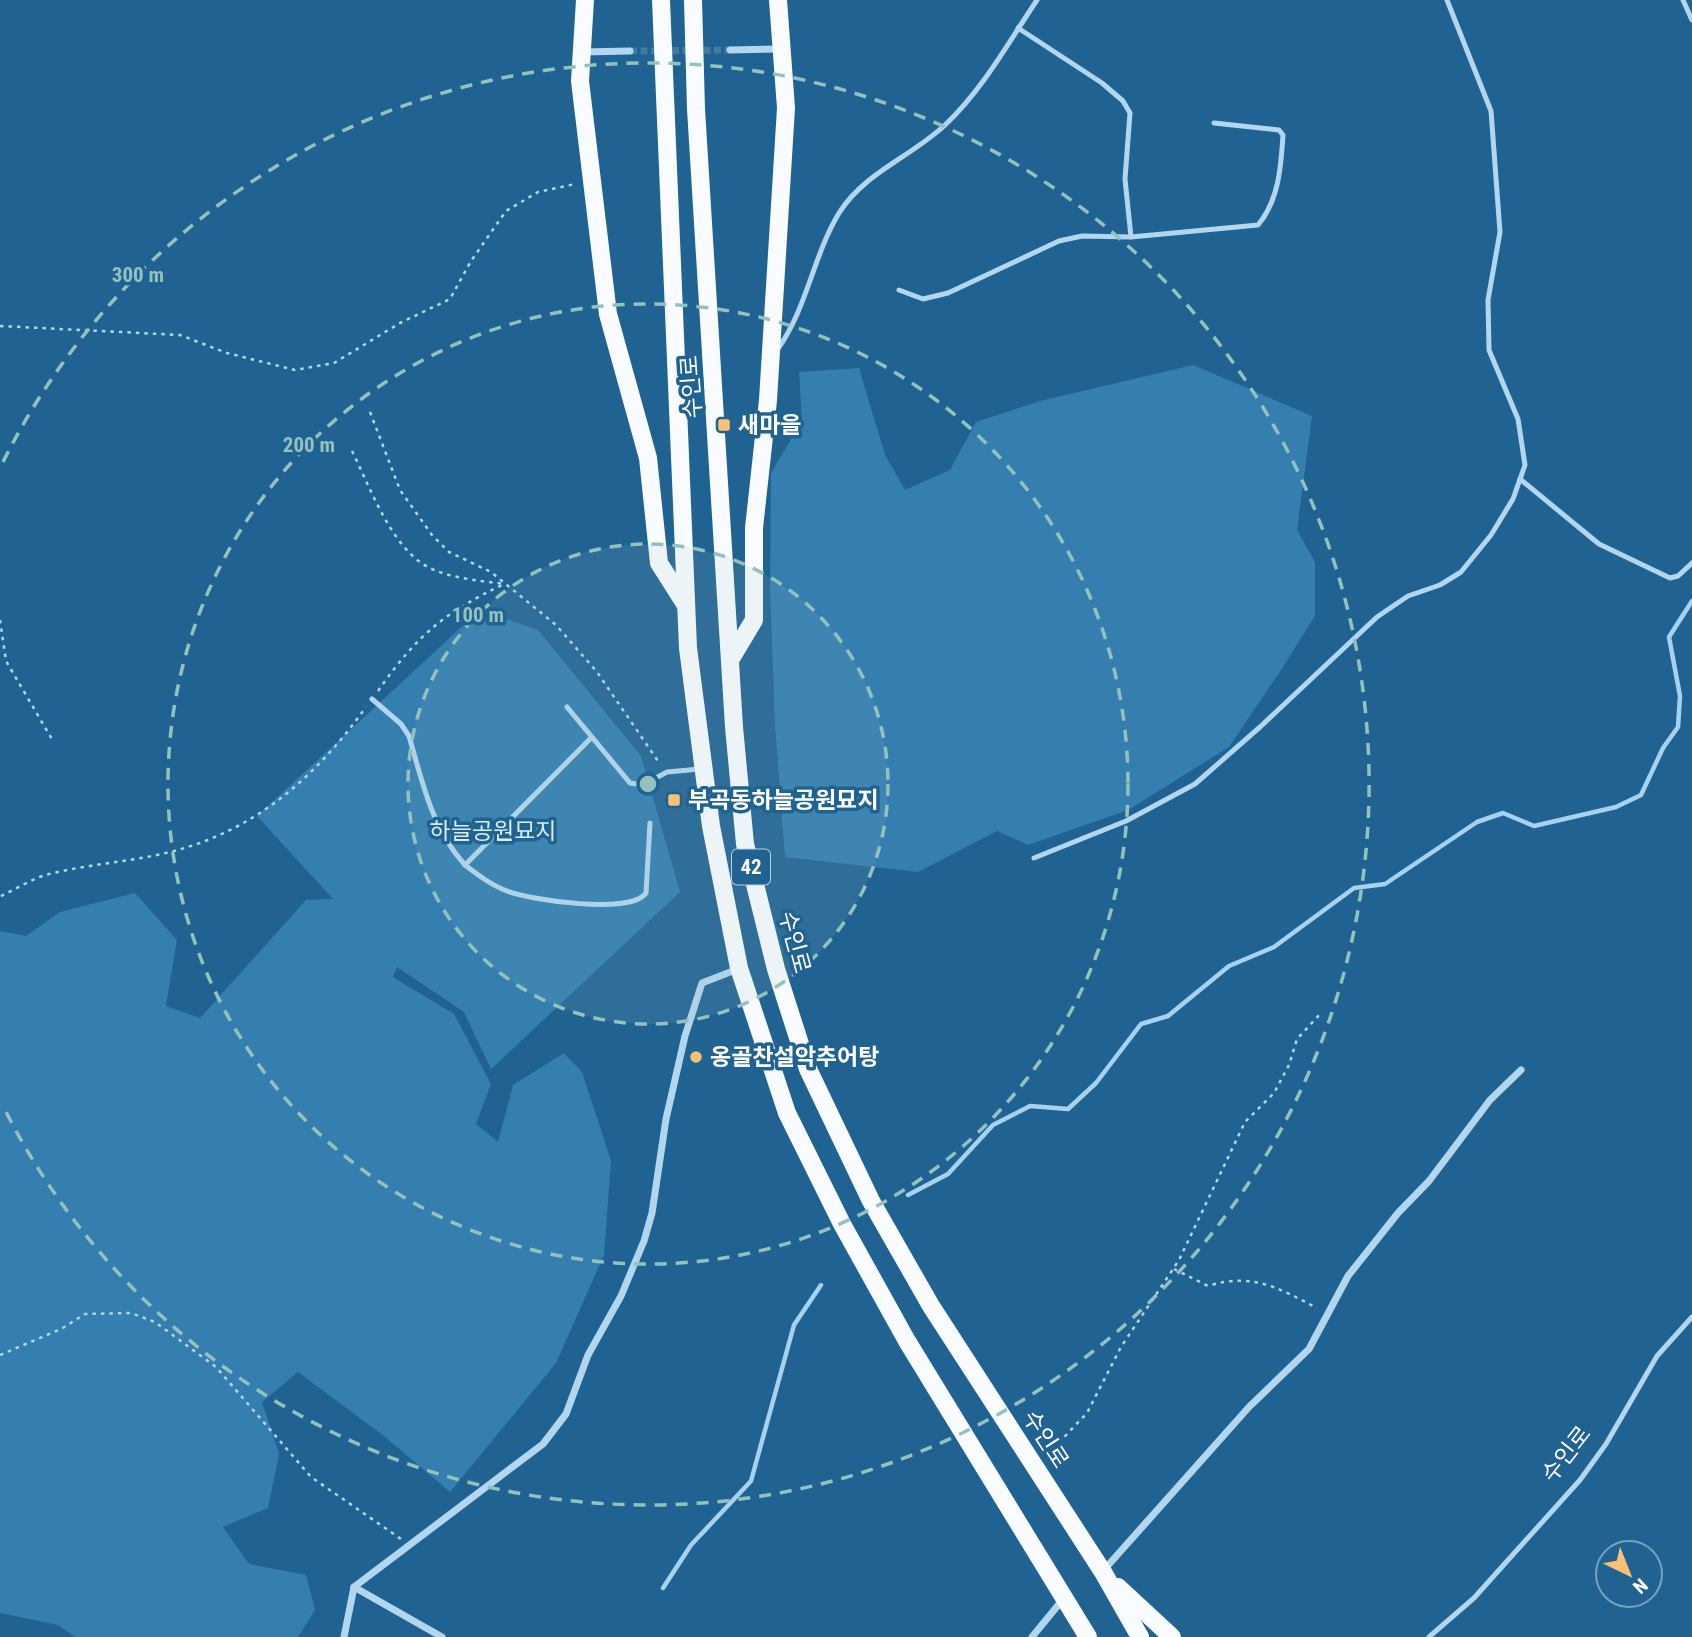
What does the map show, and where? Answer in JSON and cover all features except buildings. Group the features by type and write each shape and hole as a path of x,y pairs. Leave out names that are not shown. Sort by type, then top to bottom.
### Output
{"main road":[{"path":"585,0 580,81 608,314 648,458 659,563 687,607"},
{"name":"수인로","path":"661,0 688,648 711,826 739,968 787,1113 842,1224 907,1341 1088,1637"},
{"name":"수인로","path":"693,0 696,109 730,660 745,844 776,969 808,1069 871,1201 931,1306 1103,1572 1140,1637"},
{"path":"730,660 754,620 754,528 770,359 786,108 778,0"},
{"path":"1103,1572 1172,1637"}],"street":[{"path":"730,50 782,49"},
{"path":"582,52 631,51"},
{"path":"344,1637 354,1587 542,1444 566,1414 588,1355 621,1296 644,1241 652,1213 666,1119 685,1036 702,984 739,968"},
{"path":"1103,1572 1249,1408 1309,1349 1348,1276 1398,1213 1429,1181 1490,1100 1521,1070"},
{"path":"354,1587 442,1637"},
{"path":"1032,1637 1065,1598"}],"lane":[{"path":"770,359 783,341 839,214 864,181 944,126 979,87 1037,0"},
{"path":"1034,858 1126,821 1195,783 1260,727 1377,617 1408,596 1440,585 1461,572 1491,535 1513,499 1525,465 1518,419 1489,350 1488,300 1500,232 1491,111 1447,0"},
{"path":"1683,0 1692,20"},
{"path":"1018,28 1102,83 1123,101 1130,113 1125,179 1131,237"},
{"path":"900,290 923,299 959,288 1059,241 1082,236 1131,237 1258,225 1269,213 1280,173 1283,135 1279,130 1214,123"},
{"path":"1520,479 1599,544 1670,578 1678,576 1692,563"},
{"path":"372,699 401,724 408,736 435,820 447,845 465,865 485,881 526,898 600,904 635,902 646,894 650,823"},
{"path":"567,707 630,783 643,785 667,772 704,769"},
{"path":"465,865 591,738"},
{"name":"수인로","path":"1429,1637 1474,1598 1580,1480 1606,1444 1657,1356 1692,1317"}],"path":[{"path":"0,326 180,335 228,353 295,370 334,363 400,323 450,299 506,211 538,192 592,181"},
{"path":"370,412 400,489 432,535 449,552 491,572 556,625 597,672 667,772"},
{"path":"352,451 398,538 417,560 458,576 505,584"},
{"path":"1,896 47,874 171,852 244,826 287,793 337,748 398,662 431,626 463,604 505,584"},
{"path":"0,620 6,660 53,741"},
{"path":"1035,1467 1087,1413 1121,1348 1173,1269 1245,1122 1274,1093 1289,1065 1297,1039 1321,1013"},
{"path":"1173,1269 1208,1286 1226,1281 1265,1282 1327,1313"},
{"path":"0,1355 61,1329 85,1314 131,1313 155,1322 216,1367 311,1478 409,1543"}],"green space":[{"path":"1193,365 1312,416 1297,530 1315,562 1315,616 1229,747 1128,810 1028,845 997,831 918,872 785,857 775,725 770,585 771,473 802,421 799,372 859,368 885,455 905,490 950,470 976,422 1040,401"},
{"name":"하늘공원묘지","path":"480,610 538,630 641,756 680,892 491,1069 464,1012 397,967 393,977 454,1014 491,1084 476,1124 498,1142 513,1085 564,1053 582,1072 611,1161 604,1255 556,1363 450,1492 384,1436 298,1372 262,1402 279,1454 268,1508 223,1527 249,1564 306,1575 315,1610 298,1637 75,1637 58,1625 0,1613 0,931 26,936 60,912 135,893 177,940 166,1006 200,1018 306,900 333,899 257,816"}],"waterway":[{"path":"908,1195 948,1174 993,1125 1030,1106 1068,1109 1096,1083 1141,1024 1168,1016 1229,966 1274,947 1354,888 1385,884 1477,822 1503,813 1534,826 1616,807 1641,795 1663,748 1678,727 1680,696 1669,637 1692,601"},
{"path":"663,1588 691,1545 751,1481 794,1325 821,1285"}],"tunnel":[{"path":"630,51 730,50"}],"place":[{"name":"새마을","path":"724,425"},
{"name":"부곡동하늘공원묘지","path":"674,800"},
{"name":"옹골찬설악추어탕","path":"696,1057"}]}
